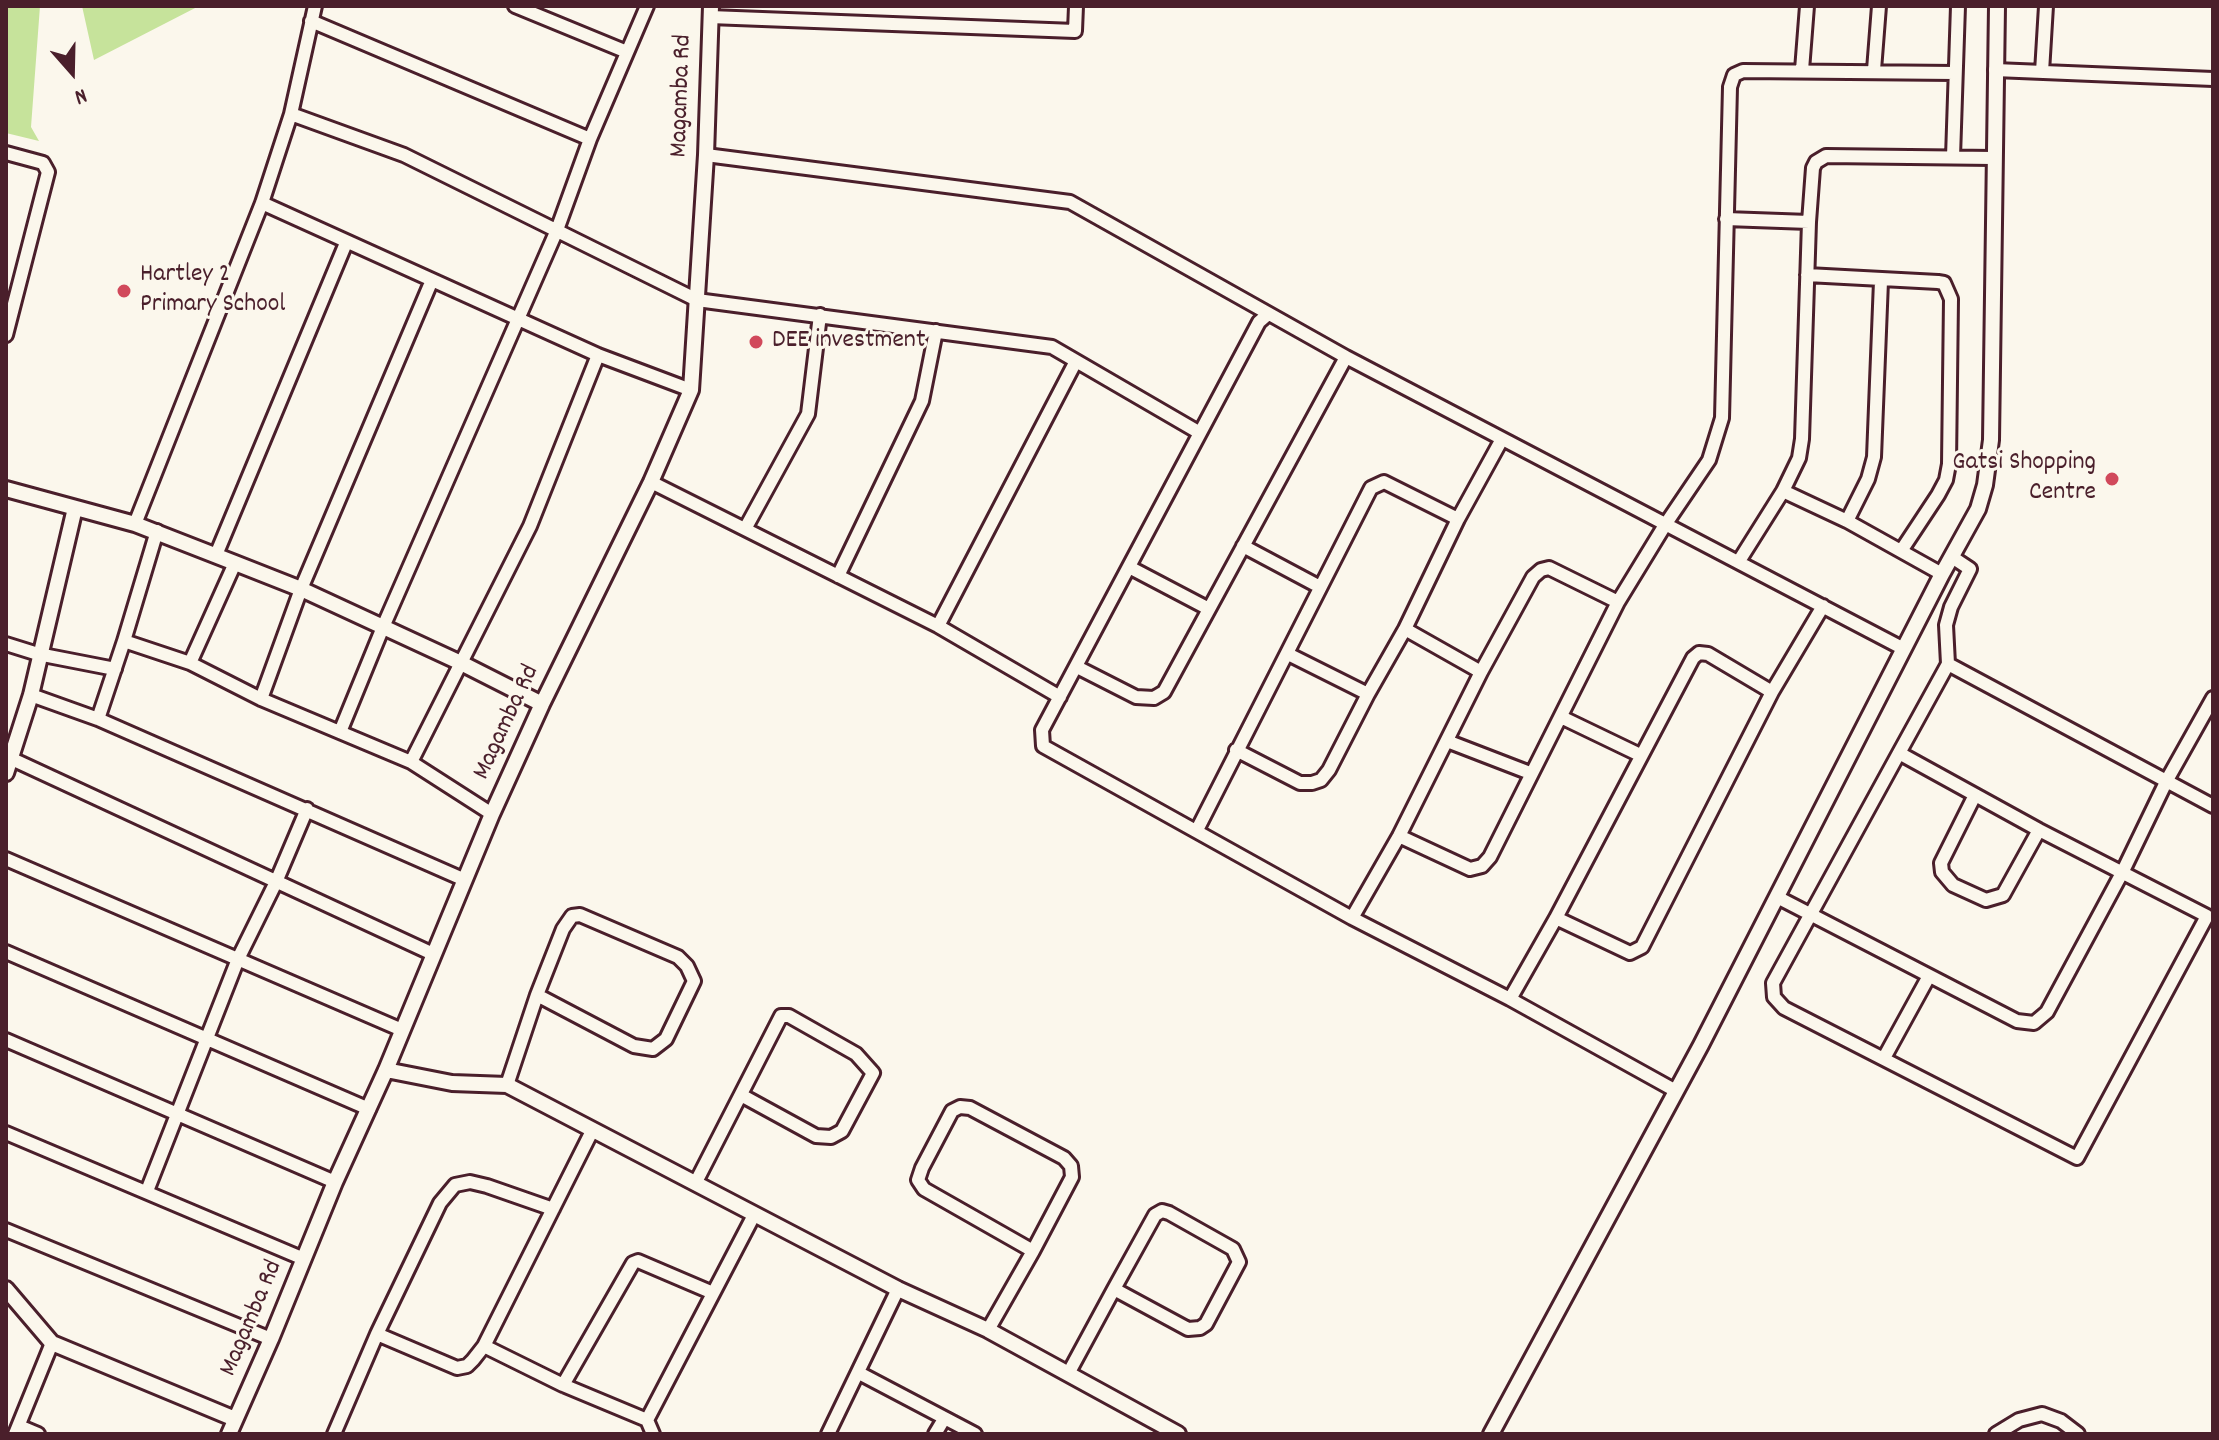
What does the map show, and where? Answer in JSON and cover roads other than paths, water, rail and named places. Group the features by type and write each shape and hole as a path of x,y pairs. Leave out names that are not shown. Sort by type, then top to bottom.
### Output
{"street":[{"path":"135,524 262,203 291,114 315,6"},
{"path":"515,6 627,52"},
{"path":"340,732 557,230 590,139 647,6"},
{"path":"710,12 1075,31 1076,6"},
{"path":"1802,70 1807,6"},
{"path":"1874,70 1879,6"},
{"path":"1953,157 1958,6"},
{"path":"1491,1434 1676,1091 1978,509 1985,485 1991,440 1997,6"},
{"path":"2042,72 2046,6"},
{"name":"Magamba Rd","path":"229,1434 492,814 542,704 651,482 691,390 706,155 710,12"},
{"path":"311,21 590,139"},
{"path":"1399,836 1470,869 1482,866 1490,857 1618,602 1709,460 1722,418 1730,87 1734,75 1743,71 1802,70 1955,73"},
{"path":"1995,70 2213,79"},
{"path":"291,114 404,155 697,300 1052,347 1200,433"},
{"path":"6,153 43,163 48,172 6,335"},
{"path":"706,155 1070,202 1267,315 1274,315 1346,357 1904,649"},
{"path":"1739,561 1796,466 1802,439 1813,168 1819,159 1826,156 1993,158"},
{"path":"262,203 598,355 691,390"},
{"path":"1726,219 1809,222"},
{"path":"216,555 346,243"},
{"path":"1807,275 1944,283 1951,299 1949,464 1946,480 1901,551"},
{"path":"261,699 301,589 432,280"},
{"path":"1847,521 1868,479 1874,457 1881,281"},
{"path":"745,529 808,414 820,315"},
{"path":"1267,315 1259,322 1042,730 1043,746 1352,918 1510,999 1676,1091"},
{"path":"838,576 922,401 936,331"},
{"path":"411,762 530,526 598,355"},
{"path":"1077,667 1136,697 1154,698 1164,692 1346,357"},
{"path":"938,626 1076,361"},
{"path":"1236,750 1300,783 1321,780 1405,629 1458,519 1502,439"},
{"path":"651,482 938,626 1060,697"},
{"path":"1197,830 1371,488 1384,482 1458,519"},
{"path":"6,489 157,531 301,589 542,704"},
{"path":"1783,491 1847,521 1942,574"},
{"path":"75,508 38,654 31,695 9,766 433,954"},
{"path":"98,719 157,531"},
{"path":"1243,546 1320,587"},
{"path":"1899,753 2039,830 2210,917 2077,1158 1784,1008 1774,997 1773,983 1811,915 1899,753 1948,664 1946,625 1951,607 1970,569 1952,557"},
{"path":"190,663 235,563"},
{"path":"1129,567 1209,609"},
{"path":"1352,918 1399,836 1481,672 1533,577 1549,568 1618,602"},
{"path":"1556,918 1630,953 1642,947 1772,692 1823,606"},
{"path":"1405,629 1481,672"},
{"path":"124,641 190,663 261,699 411,762 492,814"},
{"path":"6,644 38,654 115,669"},
{"path":"1510,999 1693,658 1699,653 1708,654 1772,692"},
{"path":"1288,654 1368,694"},
{"path":"1948,664 2213,806"},
{"path":"31,695 98,719 465,880"},
{"path":"1777,897 2017,1021 2034,1023 2047,1012 2213,698"},
{"path":"1561,717 1640,755"},
{"path":"1447,741 1530,773"},
{"path":"1975,795 1941,863 1947,880 1953,885 1986,900 2003,895 2039,830"},
{"path":"147,1191 238,959 307,809"},
{"path":"6,859 402,1030"},
{"path":"507,1085 537,995 563,929 572,916 580,915 678,957 687,966 694,981 666,1039 653,1049 634,1046 537,995"},
{"path":"6,952 369,1109"},
{"path":"1884,1058 1929,976"},
{"path":"696,1182 781,1016 789,1016 856,1054 873,1073 842,1131 831,1137 816,1136 741,1095"},
{"path":"6,1040 335,1182"},
{"path":"386,1070 452,1083 507,1085 898,1289 988,1330 1169,1432"},
{"path":"988,1330 1033,1251 1072,1177 1071,1166 1064,1158 970,1108 960,1107 952,1111 918,1180 924,1189 1033,1251"},
{"path":"377,1334 457,1368 467,1366 484,1346 592,1131"},
{"path":"6,1133 304,1259"},
{"path":"334,1434 377,1334 440,1203 455,1185 470,1182 487,1186 553,1209"},
{"path":"1068,1374 1114,1289 1155,1215 1162,1211 1233,1249 1239,1262 1206,1324 1200,1328 1188,1329 1114,1289"},
{"path":"647,1420 754,1215"},
{"path":"6,1230 271,1339"},
{"path":"563,1385 633,1263 638,1261 713,1293"},
{"path":"828,1434 898,1289"},
{"path":"7,1293 52,1343 235,1419"},
{"path":"38,1434 17,1430 52,1343"},
{"path":"484,1346 563,1385 647,1420 653,1434"},
{"path":"859,1373 975,1434"},
{"path":"1996,1434 2019,1420 2042,1414 2061,1421 2078,1434"},
{"path":"935,1434 944,1419"}],"place":[{"name":"Hartley 2 Primary School","path":"124,291"},
{"name":"DEE investment","path":"756,342"},
{"name":"Gatsi Shopping Centre","path":"2112,479"}]}
